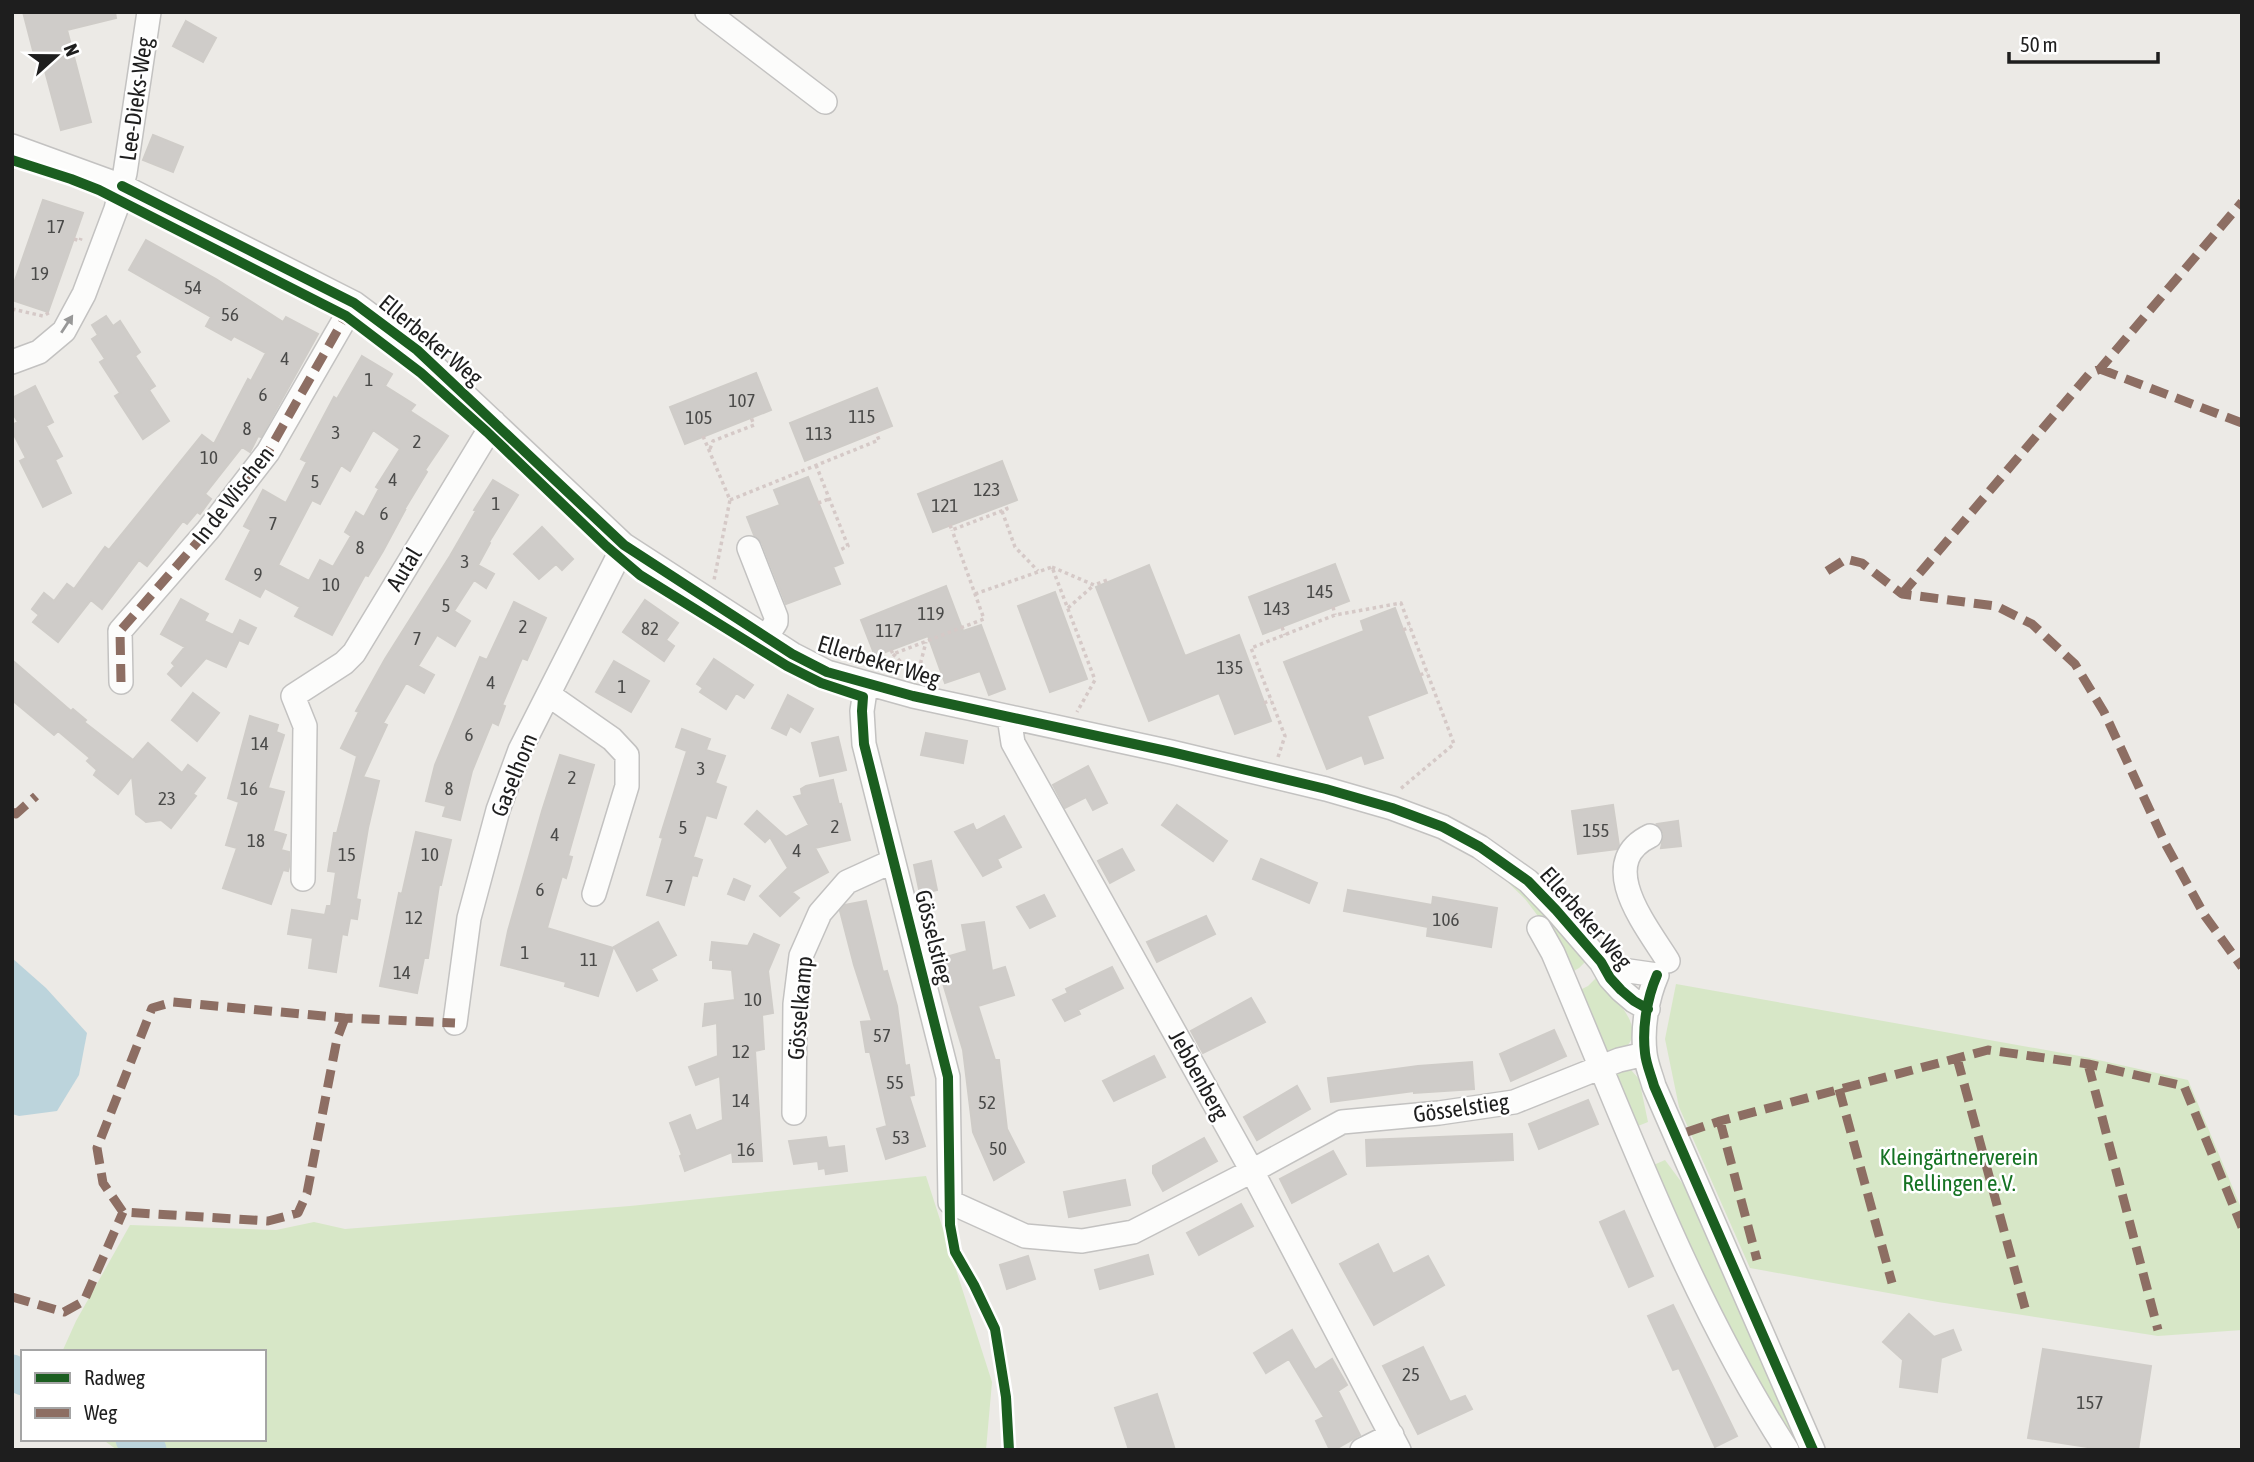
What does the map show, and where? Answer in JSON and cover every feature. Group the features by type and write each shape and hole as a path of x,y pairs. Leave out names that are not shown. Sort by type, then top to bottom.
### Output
{"street":[{"name":"Lee-Dieks-Weg","path":"12,362 39,352 64,331 84,294 90,244 115,214 122,186 132,138 149,12"},
{"path":"707,12 825,102"},
{"name":"Ellerbeker Weg","path":"12,146 122,186 354,303 417,350 624,545 766,638 827,672 913,696 1326,789 1392,808 1443,827 1480,847 1528,881 1601,962 1621,990 1634,1002 1648,1009"},
{"name":"In de Wischen","path":"121,682 120,631 208,530 268,452 354,303"},
{"name":"Autal","path":"303,879 305,726 293,696 344,663 354,653 494,422"},
{"name":"Gaselhorn","path":"455,1023 469,918 498,810 520,750 624,545"},
{"path":"748,548 776,617 776,622 766,638"},
{"name":"Gösselstieg","path":"866,684 862,711 864,744 948,1076 950,1202 1026,1236 1082,1241 1133,1231 1342,1122 1438,1113 1514,1102 1619,1060 1645,1054"},
{"path":"549,695 612,739 627,755 627,786 594,894"},
{"name":"Jebbenberg","path":"1009,717 1013,743 1252,1171 1395,1442 1362,1450"},
{"path":"1650,836 1632,848 1627,854 1624,866 1636,910 1663,968"},
{"name":"Gösselkamp","path":"794,1113 795,1004 801,956 820,913 847,882 893,861"},
{"name":"Ellerbeker Weg","path":"1539,928 1553,953 1667,1226 1707,1310 1757,1403 1787,1450"},
{"name":"Ellerbeker Weg","path":"1601,962 1622,970 1663,968"},
{"name":"Ellerbeker Weg","path":"1663,968 1649,993 1645,1031 1645,1054 1654,1086 1813,1450"}],"path":[{"path":"12,309 43,316 49,314 54,302"},
{"path":"709,451 713,441 754,425 751,417"},
{"path":"730,500 879,440 876,432"},
{"path":"704,436 730,500 712,589"},
{"path":"828,452 831,459"},
{"path":"816,465 848,546 838,551"},
{"path":"818,503 829,499"},
{"path":"917,677 892,652 984,619 951,528 1007,509 1006,505"},
{"path":"1002,511 1015,547 1038,572"},
{"path":"975,594 1052,567 1094,585"},
{"path":"1052,567 1095,680 1073,719"},
{"path":"1063,614 1094,585 1110,579"},
{"path":"1277,761 1285,736 1251,648 1335,615 1401,603 1454,744 1392,795"},
{"path":"1333,607 1335,615"},
{"path":"1282,627 1285,635"},
{"path":"1403,630 1410,627"},
{"path":"916,684 926,642"},
{"path":"1246,656 1252,653"},
{"path":"1079,656 1085,654"},
{"path":"1420,675 1427,672"},
{"path":"1264,703 1271,700"}],"green space":[{"path":"1488,863 1553,921 1585,962 1579,968 1572,972 1525,899"},
{"path":"1596,978 1626,1012 1633,1032 1630,1042 1622,1050 1606,1057 1580,990"},
{"name":"Kleingärtnerverein Rellingen e.V.","path":"1676,984 2085,1057 2188,1080 2242,1210 2242,1330 2158,1336 1938,1302 1750,1268 1679,1107 1665,1039"},
{"path":"1631,1070 1639,1079 1648,1122 1633,1128 1614,1077 1618,1071"},
{"path":"1665,1160 1691,1195 1804,1450 1794,1450 1763,1401 1649,1167"},
{"path":"926,1176 992,1382 986,1450 117,1450 105,1441 266,1441 266,1350 63,1350 76,1321 130,1225 276,1230 314,1222 345,1229 630,1206"}],"water":[{"path":"12,958 46,988 87,1033 79,1075 57,1111 19,1116 12,1114"}],"building":[{"path":"23,12 115,12 116,18 67,30 91,122 61,130 42,60 36,62"},
{"path":"186,21 216,38 203,62 173,46"},
{"path":"153,135 183,147 173,172 143,160"},
{"path":"43,200 83,213 48,312 12,300 12,289"},
{"path":"146,240 216,279 283,322 286,317 318,334 261,437 258,436 250,452 242,447 205,494 211,499 200,514 197,512 187,524 183,521 147,566 139,560 102,609 91,600 58,642 33,622 39,615 32,609 44,593 54,601 67,584 74,589 105,547 109,550 202,435 214,444 248,379 251,381 266,353 234,336 231,340 206,326 211,317 129,270"},
{"path":"106,316 113,326 120,321 140,352 135,356 155,386 149,390 169,421 143,439 115,396 120,393 100,362 105,359 92,339 98,335 92,325"},
{"path":"362,356 392,374 385,386 415,405 410,411 448,436 425,470 427,472 383,551 368,576 365,575 332,635 295,616 300,607 265,588 260,597 226,579 251,530 244,526 263,490 286,503 307,462 301,459 334,397 337,399","holes":["373,430 400,449 376,487 379,489 364,517 356,512 345,532 351,536 333,567 320,560 309,581 278,565 312,500 320,504 341,465 350,471"]},
{"path":"756,373 771,410 685,444 670,407"},
{"path":"35,386 53,422 46,426 62,456 55,460 71,493 43,507 20,461 26,458 12,431 12,425 18,422 12,412 12,398"},
{"path":"877,388 892,426 805,461 790,423"},
{"path":"1002,461 1017,500 933,532 918,494"},
{"path":"808,477 843,563 833,567 840,584 786,604 762,543 754,535 747,517 780,505 774,490"},
{"path":"493,480 518,495 478,565 494,574 486,588 474,580 454,611 470,621 455,646 437,635 418,666 434,675 424,693 406,683 383,723 387,725 363,777 379,781 356,899 360,900 357,919 350,918 347,935 342,934 336,972 309,968 313,938 288,934 292,910 325,915 327,906 331,906 336,872 328,871 334,833 337,833 357,756 341,748 359,712 356,711 385,659 450,556"},
{"path":"542,527 573,559 562,570 556,564 539,579 514,554"},
{"path":"1335,564 1349,601 1263,634 1249,597"},
{"path":"1149,565 1185,656 1239,635 1271,721 1235,734 1219,693 1149,721 1096,587"},
{"path":"946,586 963,631 981,625 1005,689 989,695 980,671 945,683 928,636 875,656 861,620"},
{"path":"1055,592 1087,679 1050,692 1018,606"},
{"path":"181,599 208,614 204,621 233,635 240,620 256,628 248,644 239,640 226,667 206,658 181,686 168,674 175,666 172,663 185,647 161,634"},
{"path":"645,600 678,623 666,640 674,646 664,661 623,632"},
{"path":"514,602 546,618 527,660 522,658 502,705 505,706 498,725 492,722 472,771 460,820 443,816 446,806 426,801 435,765 480,657 487,660"},
{"path":"1395,608 1427,693 1367,716 1383,758 1365,764 1362,755 1327,769 1284,662 1364,631 1361,621"},
{"path":"714,659 753,685 744,698 736,693 726,709 700,692 703,688 697,684"},
{"path":"12,660 133,760 148,743 182,773 188,765 205,778 193,794 196,796 171,828 161,820 146,822 136,814 132,776 118,794 94,775 97,770 87,761 90,758 58,731 54,735 12,700"},
{"path":"614,661 649,681 631,712 596,692"},
{"path":"193,693 219,713 197,741 172,720"},
{"path":"788,695 813,709 800,732 790,726 786,735 772,728"},
{"path":"250,716 278,725 276,732 284,735 268,788 284,792 273,831 286,835 281,850 289,852 289,867 288,871 283,870 271,904 223,888 237,848 226,845 239,802 228,798"},
{"path":"682,729 710,739 706,750 725,756 715,783 726,787 716,818 706,815 693,857 702,860 697,876 692,875 684,905 647,895 663,838 660,837 687,751 676,747"},
{"path":"926,733 967,741 963,763 921,755"},
{"path":"838,737 846,770 820,776 812,743"},
{"path":"560,755 594,765 568,856 572,857 569,868 566,878 562,876 547,928 613,948 598,996 565,986 566,982 501,965 508,931"},
{"path":"1088,766 1107,803 1093,810 1086,797 1065,808 1053,785"},
{"path":"833,780 850,840 815,848 828,872 792,892 799,898 780,916 760,896 788,868 770,837 765,842 745,824 757,811 786,837 809,825 794,797 802,795 801,789 806,786"},
{"path":"1177,805 1227,841 1213,861 1162,825"},
{"path":"1613,805 1619,846 1617,849 1578,854 1572,811"},
{"path":"1004,816 1021,847 997,859 1001,867 983,876 955,832 973,824 976,831"},
{"path":"1678,821 1681,846 1661,848 1664,834 1657,824"},
{"path":"416,832 451,840 439,885 428,958 424,958 417,993 380,986 399,893 402,894"},
{"path":"1122,849 1134,870 1110,883 1098,861"},
{"path":"1261,859 1317,883 1309,903 1253,879"},
{"path":"931,861 937,890 920,894 914,865"},
{"path":"734,879 750,886 744,900 728,894"},
{"path":"1348,890 1432,905 1433,897 1497,908 1491,947 1427,936 1428,927 1344,911"},
{"path":"1044,895 1055,916 1030,928 1017,907"},
{"path":"866,901 883,972 887,971 897,1006 905,1066 909,1065 914,1095 909,1096 925,1146 886,1159 877,1129 887,1126 870,1052 866,1052 861,1022 872,1021 840,911 845,905"},
{"path":"1206,916 1215,934 1157,962 1147,942"},
{"path":"658,922 676,955 651,969 657,980 637,991 614,947"},
{"path":"984,922 992,971 1005,967 1014,995 978,1006 995,1060 999,1060 1007,1129 1024,1162 994,1180 973,1132 963,1050 936,960 967,951 962,925"},
{"path":"754,934 779,945 768,971 773,1013 762,1015 764,1049 755,1051 762,1161 733,1162 732,1152 685,1171 670,1123 690,1115 696,1131 723,1120 720,1076 696,1085 689,1067 718,1056 717,1023 703,1026 705,1004 735,1000 732,970 713,968 713,960 710,960 712,942 748,946"},
{"path":"1112,967 1123,988 1078,1010 1080,1014 1065,1021 1053,1000 1068,993 1066,989"},
{"path":"1251,998 1265,1022 1203,1053 1191,1031"},
{"path":"1554,1030 1566,1056 1511,1081 1500,1054"},
{"path":"1154,1056 1165,1077 1114,1101 1103,1081"},
{"path":"1472,1062 1474,1089 1414,1091 1331,1102 1328,1078"},
{"path":"1297,1086 1310,1109 1257,1140 1244,1117"},
{"path":"1588,1100 1598,1124 1539,1149 1529,1124"},
{"path":"1512,1134 1513,1160 1367,1166 1366,1140"},
{"path":"826,1137 828,1148 844,1146 847,1171 826,1174 825,1168 819,1169 818,1161 794,1164 789,1141"},
{"path":"1204,1138 1217,1161 1163,1191 1153,1173 1153,1166"},
{"path":"1333,1151 1346,1174 1292,1203 1280,1179"},
{"path":"1125,1180 1130,1205 1069,1217 1064,1192"},
{"path":"1241,1204 1253,1226 1199,1255 1187,1233"},
{"path":"1624,1211 1653,1276 1629,1287 1600,1222"},
{"path":"1378,1244 1393,1274 1428,1256 1444,1285 1374,1325 1340,1264"},
{"path":"1148,1255 1153,1274 1100,1289 1095,1270"},
{"path":"1028,1256 1035,1279 1007,1289 1000,1265"},
{"path":"1673,1305 1737,1436 1715,1447 1679,1368 1673,1370 1648,1316"},
{"path":"1909,1314 1934,1337 1953,1330 1961,1350 1941,1358 1937,1392 1900,1387 1903,1360 1883,1342"},
{"path":"1292,1330 1315,1370 1332,1359 1347,1385 1338,1391 1360,1435 1334,1450 1330,1450 1316,1421 1324,1417 1289,1359 1266,1373 1254,1353"},
{"path":"1423,1347 1450,1402 1465,1396 1472,1409 1418,1434 1383,1366"},
{"path":"2043,1349 2151,1366 2138,1450 2107,1450 2028,1438"},
{"path":"1157,1394 1175,1450 1129,1450 1115,1408"}],"waterway":[{"path":"12,1372 21,1377"},
{"path":"136,1441 149,1450"}],"marked path":[{"path":"1902,594 2090,373 2100,369 2242,202"},
{"path":"121,682 120,631 208,530 268,452 348,312"},
{"path":"2100,369 2242,423"},
{"path":"1827,571 1846,559 1862,563 1902,594 1996,606 2032,624 2075,664 2104,712 2166,845 2205,916 2242,967"},
{"path":"12,812 16,814 36,796"},
{"path":"345,1018 337,1039 307,1193 298,1213 268,1221 123,1212 103,1183 97,1148 152,1008 173,1002 345,1018 455,1023"},
{"path":"1687,1132 1988,1050 2088,1064 2184,1086 2242,1227"},
{"path":"1957,1058 2025,1308"},
{"path":"2088,1064 2158,1330"},
{"path":"1839,1089 1892,1283"},
{"path":"1720,1121 1757,1260"},
{"path":"12,1297 64,1312 84,1301 123,1212"}],"cycle path":[{"path":"12,160 99,190 346,316 421,373 640,575 787,666 821,683 863,697 864,744 948,1077 950,1225 955,1252 995,1329 1006,1397 1009,1450"},
{"path":"122,186 354,303 417,350 624,545 792,654 827,672 913,696 1326,789 1392,808 1443,827 1480,847 1528,881 1601,962 1621,990 1648,1009"},
{"path":"1657,975 1648,1003 1644,1034 1646,1057 1654,1086 1813,1450"}]}
